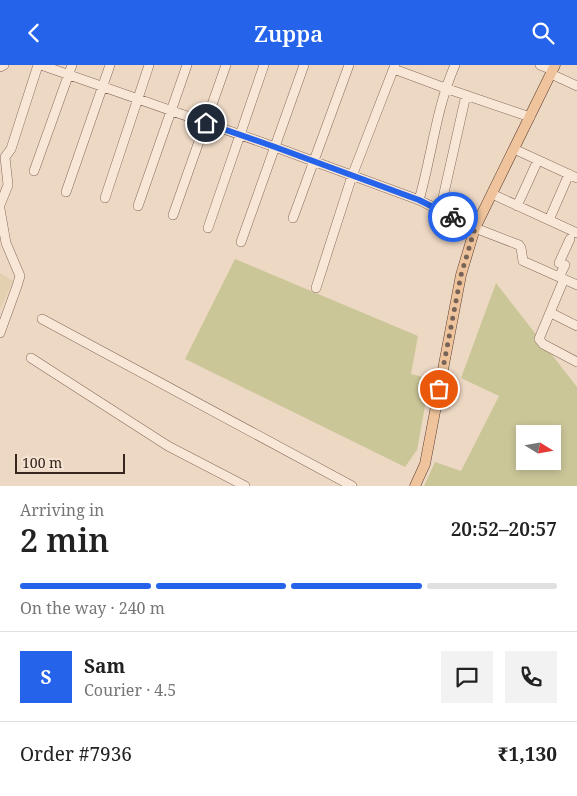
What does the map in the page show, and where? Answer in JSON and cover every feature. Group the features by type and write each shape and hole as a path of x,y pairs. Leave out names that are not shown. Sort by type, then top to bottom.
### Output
{"main road":[{"path":"415,486 425,464 461,275 475,228 553,70"}],"street":[{"path":"0,67 4,65"},
{"path":"0,205 8,185 5,159 11,149 40,65 70,69 102,87 275,147 419,200 475,228 519,245 523,261 577,285"},
{"path":"66,192 110,65"},
{"path":"105,198 149,65"},
{"path":"138,206 187,65"},
{"path":"173,215 226,65"},
{"path":"208,228 264,65"},
{"path":"241,243 304,65"},
{"path":"292,218 315,162 349,65"},
{"path":"419,200 445,88 456,65"},
{"path":"540,65 553,70 577,86"},
{"path":"316,289 352,176 394,67 445,88 530,117"},
{"path":"34,171 70,69"},
{"path":"440,211 466,95"},
{"path":"514,149 573,176 549,220"},
{"path":"517,206 538,160"},
{"path":"492,194 549,220 574,236 559,263 565,265 562,278 551,313 539,336 540,342 577,362"},
{"path":"0,209 6,243 20,276 0,333"},
{"path":"551,313 577,326"},
{"path":"42,319 352,486"},
{"path":"31,358 168,446 245,486"}],"shaded area":[{"path":"235,259 418,336 411,374 430,379 417,450 405,467 185,359"},
{"path":"0,273 13,281 0,310"},
{"path":"496,283 577,387 577,486 424,486 435,462 461,471 499,396 461,378"}],"way so far":[{"path":"439,389 461,275 475,228 453,217"}],"route":[{"path":"206,123 419,200 453,217"}]}
